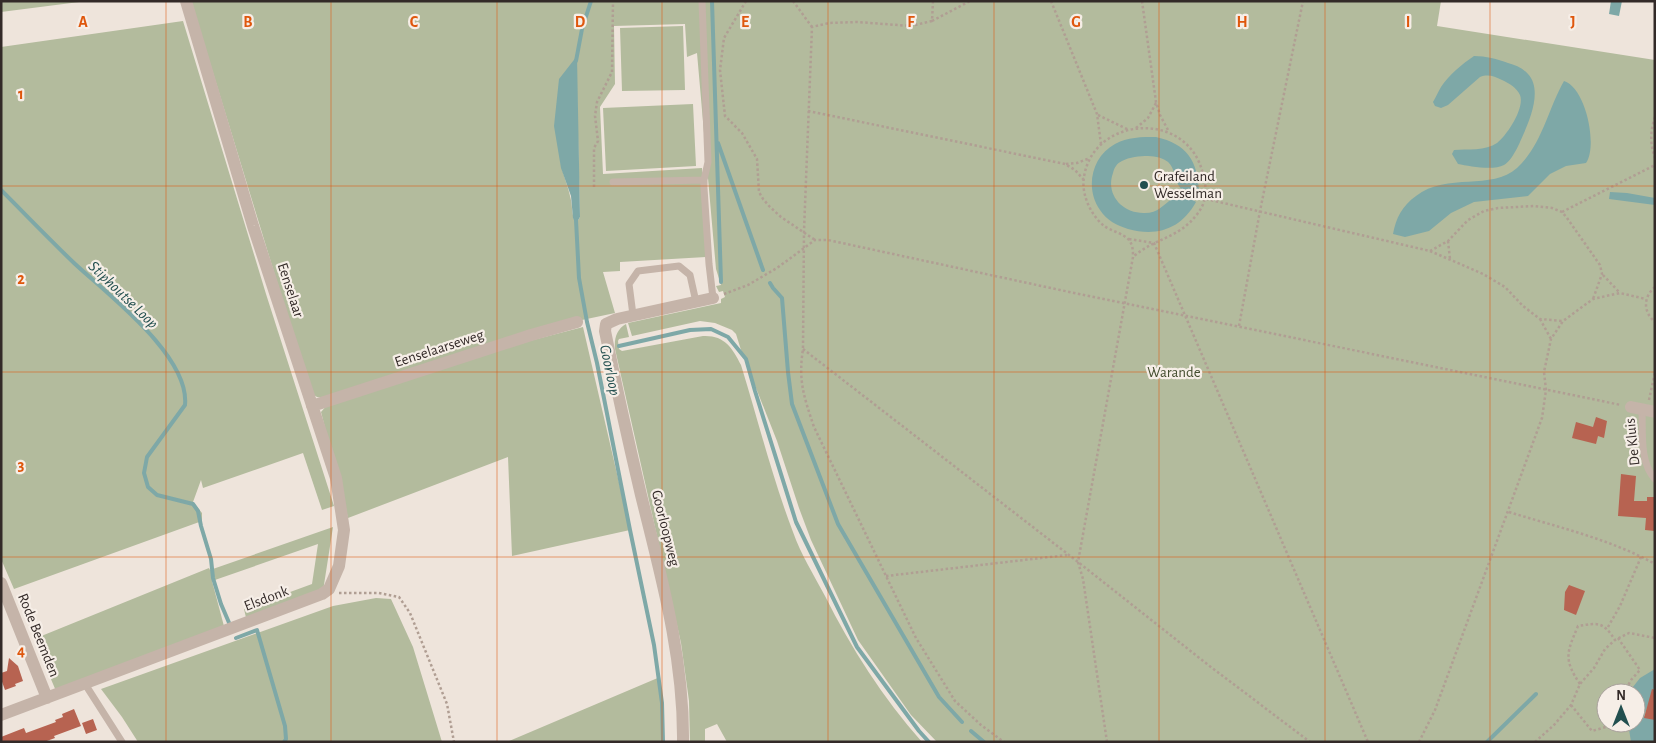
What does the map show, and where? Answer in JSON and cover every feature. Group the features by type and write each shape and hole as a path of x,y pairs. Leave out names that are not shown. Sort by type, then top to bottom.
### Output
{"street":[{"name":"Eenselaar","path":"186,1 253,226 336,478 344,530 339,566 329,589"},
{"path":"633,315 713,298"},
{"name":"Goorloopweg","path":"633,315 606,324 604,331 675,634 684,714 683,742"},
{"name":"Eenselaarseweg","path":"312,406 530,335 577,322"},
{"path":"1637,408 1655,412"},
{"name":"Rode Beemden","path":"1,584 47,698"},
{"name":"Elsdonk","path":"1,715 322,594 329,589"}],"lane":[{"path":"702,1 708,162 704,180 713,298"},
{"path":"613,182 704,180"},
{"path":"633,315 628,284 638,271 679,266 690,275 696,302"},
{"name":"De Kluis","path":"1637,408 1644,455 1649,473 1655,479"},
{"path":"85,684 122,742"}],"path":[{"path":"594,188 594,148 598,141 595,116 597,102 612,72 612,1"},
{"path":"746,1 724,38 720,70 725,116 742,133 757,160 759,192 763,199 781,217 815,240"},
{"path":"793,1 812,27 804,231 803,350 800,368 802,393 814,427 916,638 955,701 1004,742"},
{"path":"932,21 933,1"},
{"path":"812,27 829,23 857,22 911,26 932,21 970,1"},
{"path":"1050,1 1097,114 1101,144"},
{"path":"1142,1 1156,102 1169,132"},
{"path":"1239,326 1260,211 1303,1"},
{"path":"1136,129 1148,118 1156,102"},
{"path":"808,111 1065,164 1076,163 1090,157"},
{"path":"1097,114 1129,130"},
{"path":"1655,118 1651,130 1651,148 1655,158"},
{"path":"1133,257 1154,243 1185,229 1206,199 1205,181 1201,164 1196,153 1182,138 1159,128 1129,130 1112,136 1101,144 1090,157 1083,179 1085,194 1092,212 1102,225 1128,238 1154,243"},
{"path":"1065,164 1075,170 1083,179"},
{"path":"1562,212 1655,165"},
{"path":"1206,199 1430,250 1483,274 1505,287 1523,306 1540,319 1552,339"},
{"path":"1430,250 1448,241 1468,220 1484,211 1498,208 1534,206 1552,208 1562,212 1596,257 1602,274 1620,293"},
{"path":"1107,742 1083,579 1078,562 1133,257 1133,248 1128,238"},
{"path":"713,298 748,285 771,272 815,240 828,240 1637,408"},
{"path":"1448,241 1450,259"},
{"path":"1154,243 1368,742"},
{"path":"1592,299 1602,274"},
{"path":"1655,287 1646,298 1648,314 1655,322"},
{"path":"1419,742 1434,710 1542,418 1546,390 1544,372 1552,339 1562,321 1592,299 1620,293 1646,298"},
{"path":"1540,319 1562,321"},
{"path":"803,350 1310,742"},
{"name":"De Kluis","path":"1637,408 1648,402 1655,372"},
{"path":"1508,512 1603,541 1641,556 1655,564"},
{"path":"886,576 1067,555"},
{"path":"1608,628 1620,606 1641,556"},
{"path":"329,589 339,593 379,593 399,597 410,613 446,704 454,742"},
{"path":"1580,684 1570,669 1568,650 1578,626 1595,623 1608,628 1640,670 1629,683"},
{"path":"1535,742 1554,725 1571,705 1580,684 1594,668 1605,649 1616,639 1629,633 1655,638"},
{"path":"1571,705 1592,731 1596,730"}],"green space":[{"path":"1,1 87,1 1,12"},
{"name":"Warande","path":"191,1 1441,1 1437,26 1655,60 1655,742 937,742 911,715 858,640 811,540 777,441 736,334 732,330 715,323 700,321 632,336 628,323 721,303 721,299 725,297 723,291 719,292 716,286 721,285 716,269 697,53 687,57 685,24 614,26 615,84 600,107 603,174 702,168 706,257 620,262 620,271 603,272 615,313 582,320 326,398 317,397 311,393","holes":["576,56 580,217 576,224 560,157"]},
{"path":"183,21 266,294 334,506 322,510 303,453 203,488 201,480 193,502 202,513 202,521 14,589 1,559 1,47"},
{"path":"683,26 685,90 622,91 620,28"},
{"path":"693,104 696,166 606,171 603,108"},
{"path":"626,324 629,337 619,339 618,341 619,349 622,351 703,336 722,340 731,348 741,365 778,490 800,549 857,653 894,708 922,742 727,742 717,724 705,729 705,742 690,742 689,701 681,643 615,349 617,334 620,328"},
{"path":"583,327 630,530 512,556 508,457 348,518 321,412 328,404 502,348"},
{"path":"333,527 323,591 247,622 244,609 312,584 318,544 212,581 225,630 56,691 34,639 209,568 210,570"},
{"path":"376,598 391,599 413,647 442,742 138,742 101,689 333,606"},
{"path":"660,677 663,742 507,742"}],"water":[{"path":"1611,1 1622,1 1619,16 1609,14"},
{"path":"577,56 580,217 576,224 573,218 571,196 561,168 554,126 559,79"},
{"path":"1474,56 1496,59 1519,67 1528,74 1534,87 1534,103 1527,126 1510,159 1499,167 1481,168 1458,164 1452,154 1454,150 1493,146 1501,139 1510,128 1520,107 1520,95 1515,88 1496,77 1483,76 1448,105 1441,108 1435,106 1433,102 1448,78"},
{"path":"1564,81 1572,86 1578,94 1588,118 1591,144 1586,163 1566,166 1550,174 1528,196 1474,202 1451,213 1429,231 1405,237 1393,234 1403,208 1416,196 1428,189 1441,185 1495,179 1507,175 1517,168 1526,159 1539,138"},
{"path":"1140,137 1156,137 1176,144 1189,156 1196,171 1199,192 1191,193 1190,198 1196,202 1183,219 1167,229 1149,232 1128,229 1109,220 1095,202 1092,183 1093,174 1100,157 1115,144","holes":["1148,156 1159,158 1171,165 1179,186 1184,191 1183,197 1173,198 1150,213 1137,212 1123,207 1114,196 1112,189 1111,181 1116,166 1120,162 1131,158"]},
{"path":"1610,192 1655,198 1655,205 1609,199"},
{"path":"1655,669 1655,685 1646,710 1646,683 1636,683 1640,678"},
{"path":"1646,717 1655,719 1655,742 1631,742 1630,733 1646,733"}],"building":[{"path":"1596,417 1607,421 1604,438 1598,436 1596,444 1572,438 1576,422 1593,427"},
{"path":"1621,474 1636,476 1634,501 1647,501 1647,497 1655,497 1655,531 1645,530 1646,518 1618,516"},
{"path":"1569,585 1585,591 1576,615 1564,610 1565,592"},
{"path":"9,658 18,666 23,681 5,690 1,673 7,671"},
{"path":"1652,689 1655,690 1655,720 1646,718 1646,711"},
{"path":"74,709 81,726 54,736 55,738 44,742 1,742 1,737 24,728 26,733 56,722 55,720 63,717 62,714"},
{"path":"93,719 97,730 86,734 82,723"}],"waterway":[{"name":"Goorloop","path":"576,61 582,29 591,1"},
{"path":"712,1 721,282"},
{"path":"718,143 763,270"},
{"name":"Stiphoutse Loop","path":"1,190 74,263 144,327 174,366 183,386 185,405 147,457 144,473 148,487 157,495 193,504 198,511 211,559 213,578 230,625"},
{"name":"Goorloop","path":"576,220 579,278 587,322 654,645 662,703 663,742"},
{"path":"770,283 782,298 792,404 838,524 939,697 962,722"},
{"path":"619,346 690,330 711,329 728,337 746,359 796,522 857,647 929,742"},
{"path":"236,638 257,630 285,726 286,739 284,742"},
{"path":"1487,742 1536,694"},
{"path":"971,731 984,742"}],"place":[{"name":"Grafeiland Wesselman","path":"1144,185"}]}
